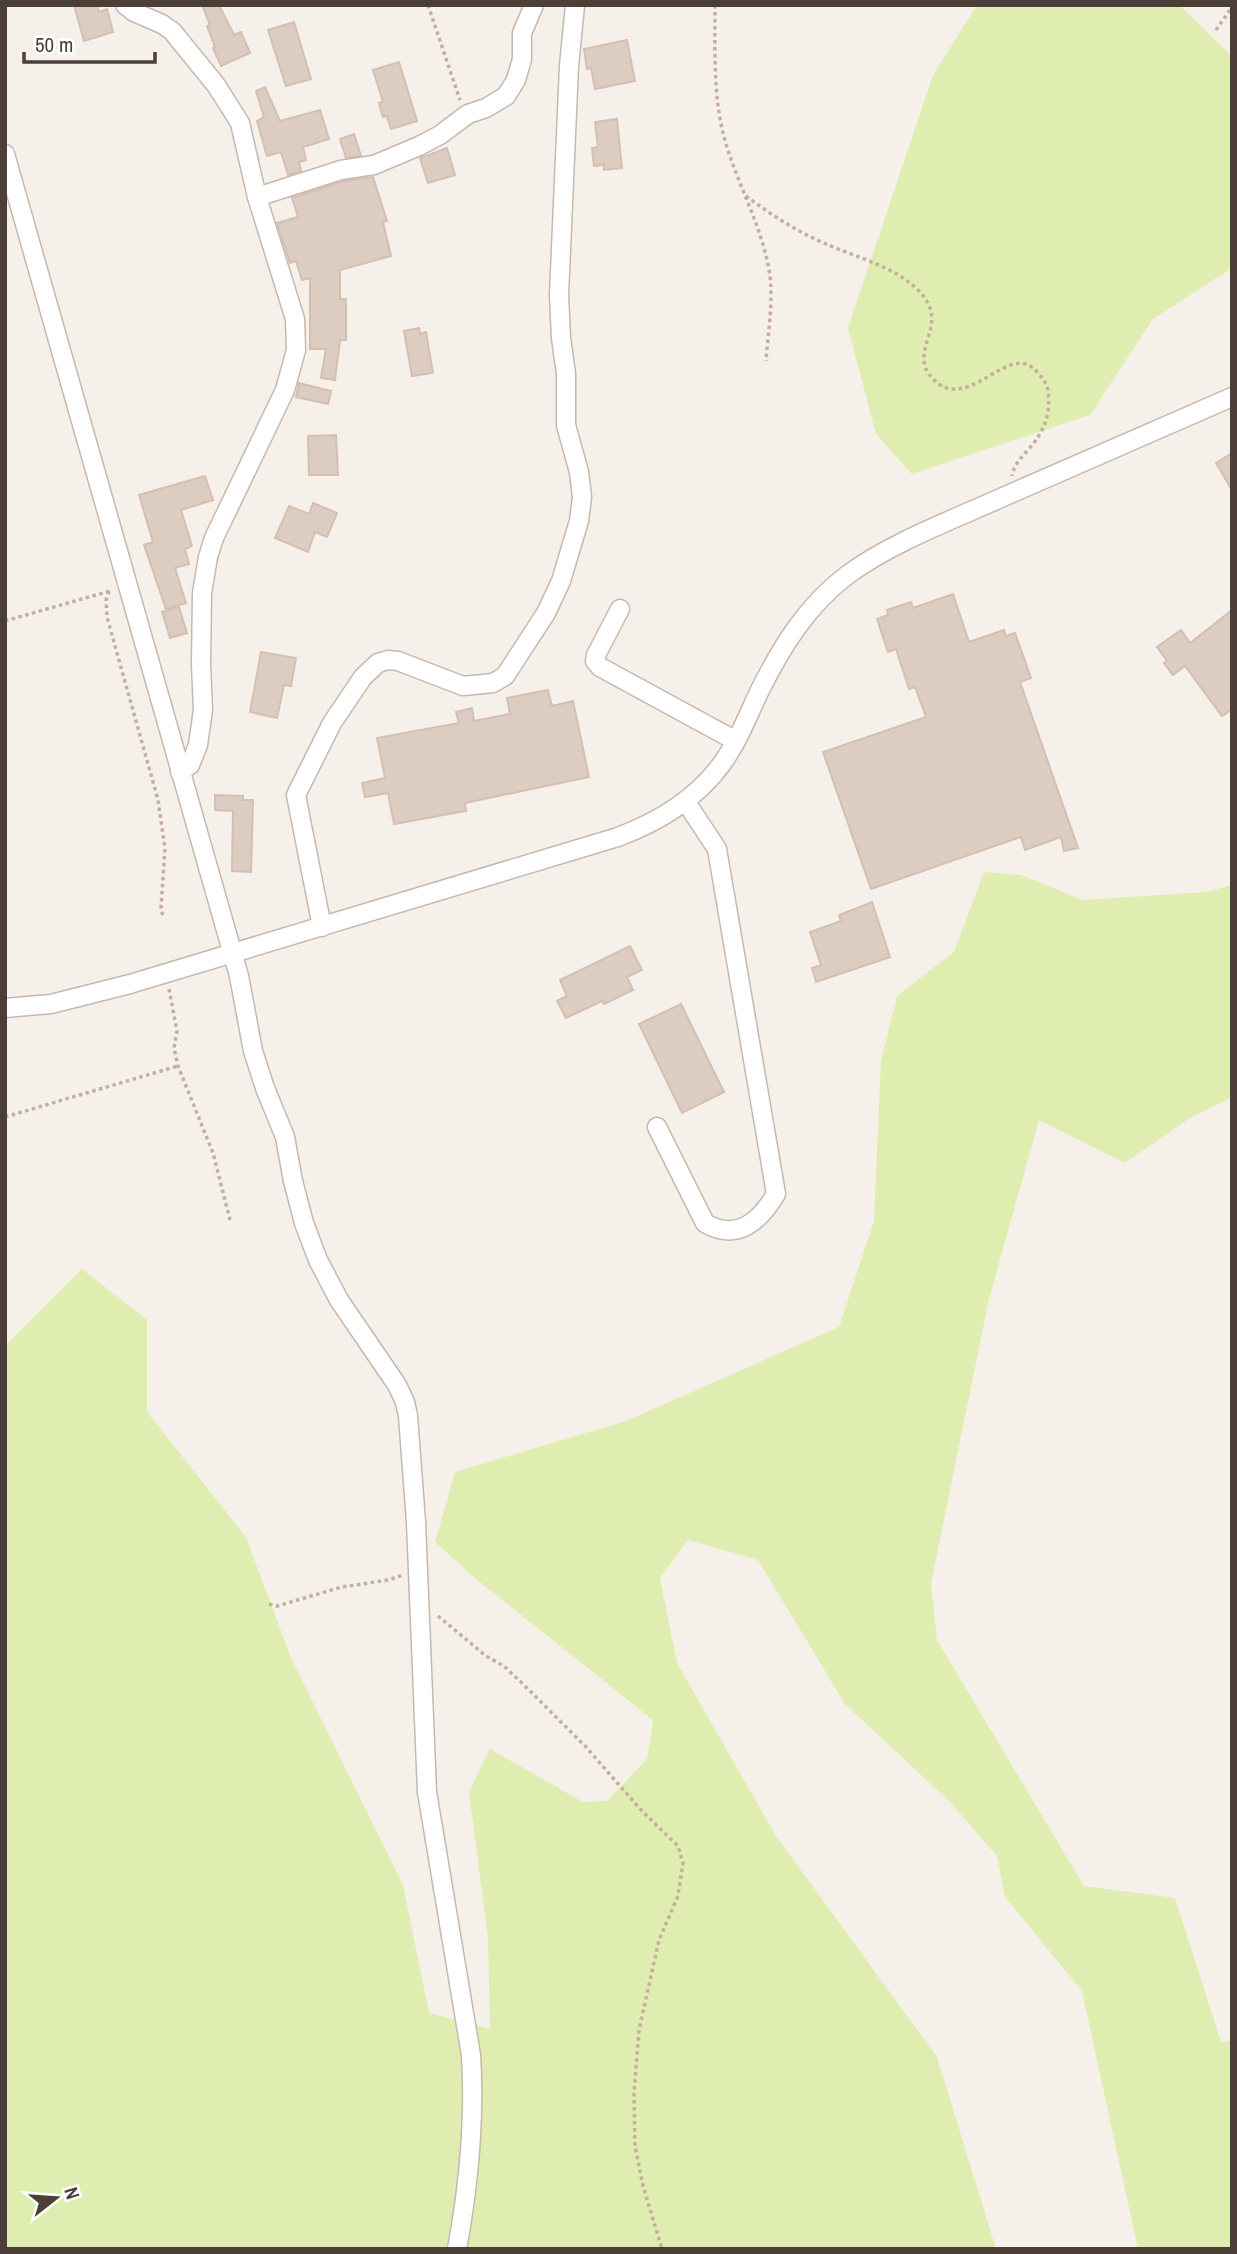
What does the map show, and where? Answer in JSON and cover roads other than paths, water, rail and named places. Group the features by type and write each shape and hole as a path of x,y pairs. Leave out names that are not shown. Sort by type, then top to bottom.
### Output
{"street":[{"path":"125,5 172,31 189,49 230,105 245,139 257,197 295,319 296,350 285,390 214,538 208,557 202,593 203,710 198,745 190,765 180,772"},
{"path":"257,197 341,170 374,164 419,146 440,135 468,114 506,96 516,80 522,60 522,33 534,5"},
{"path":"322,927 296,795 332,723 347,700 370,668 388,660 463,686 493,683 505,676 546,613 571,551 582,497 579,472 566,425 566,374 561,338 559,284 569,66 575,5"},
{"path":"5,154 233,954 253,1051 285,1137 298,1202 318,1260 339,1300 397,1385 405,1402 420,1601 427,1792 471,2055 473,2086 472,2142 457,2249"},
{"path":"5,1008 75,999 167,973 618,837 655,821 685,802 720,766 736,741 775,660 792,633 828,592 848,575 879,556 1017,491 1232,397"},
{"path":"620,609 596,656 595,661 600,667 736,741"},
{"path":"657,1127 705,1223 718,1231 732,1230 748,1226 765,1212 776,1194 717,849 713,839 685,802"}]}
